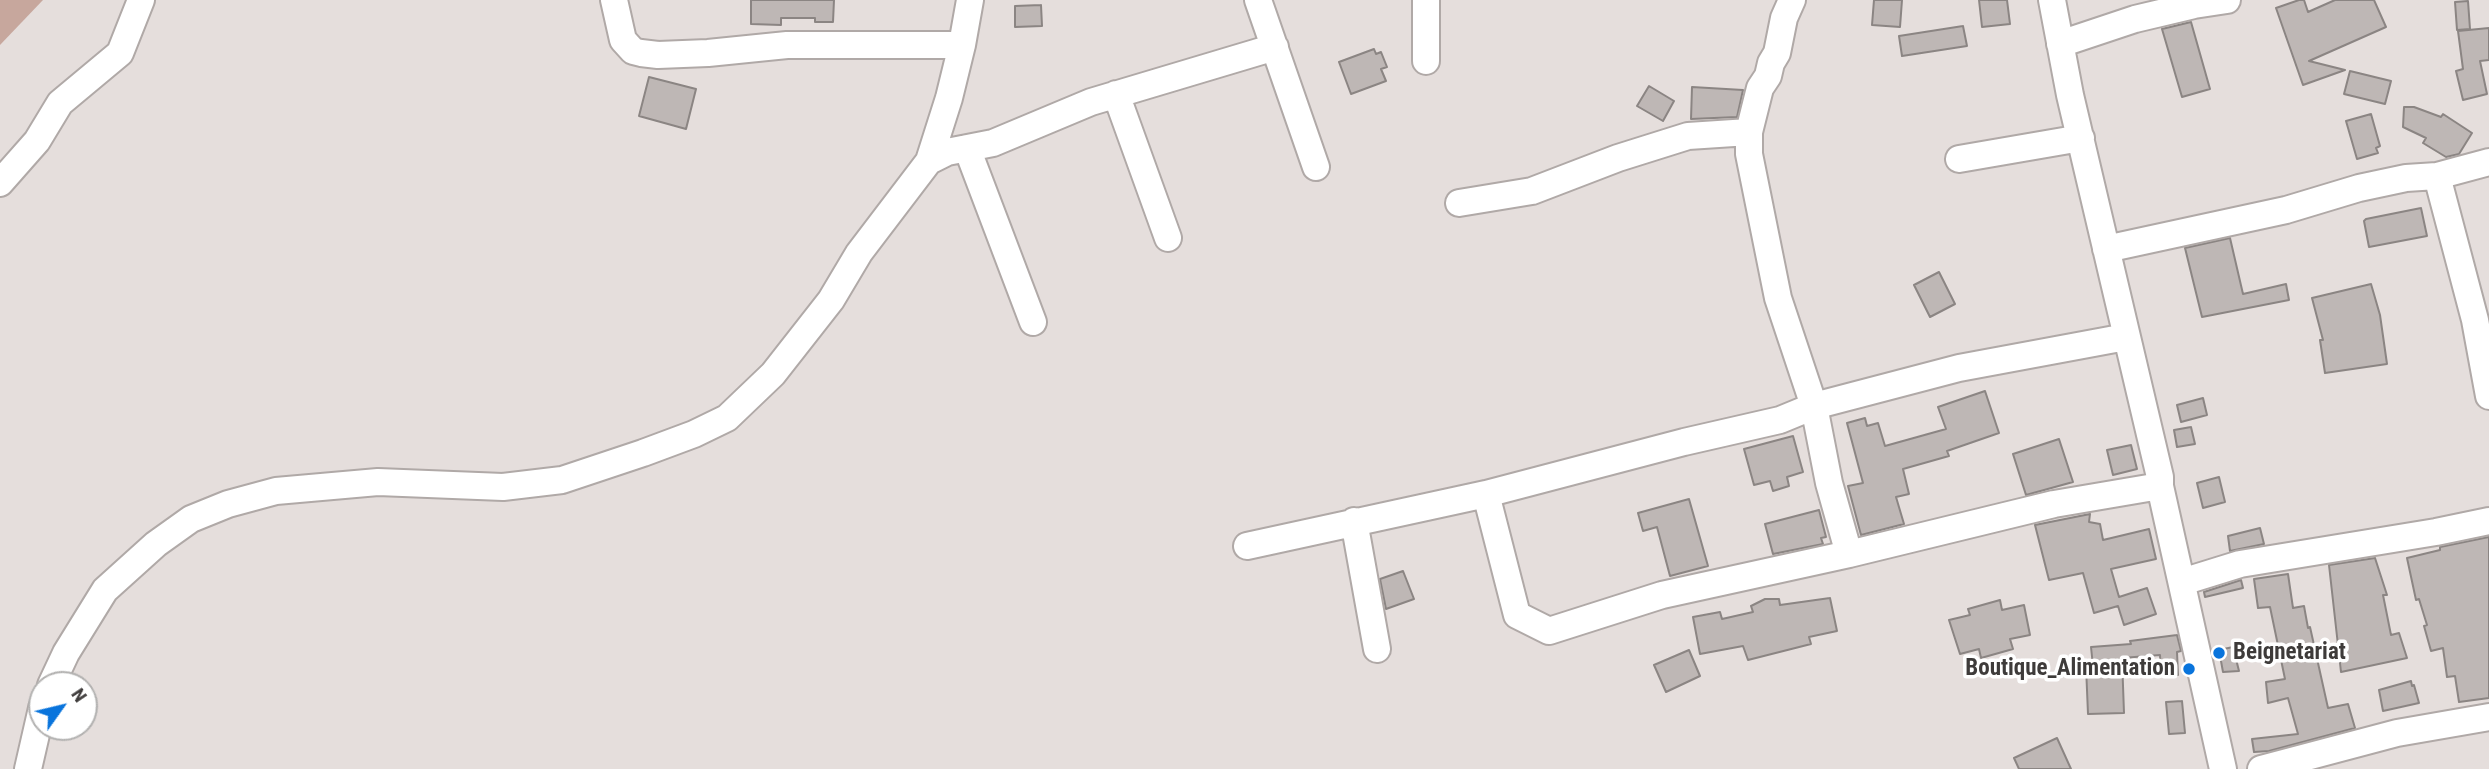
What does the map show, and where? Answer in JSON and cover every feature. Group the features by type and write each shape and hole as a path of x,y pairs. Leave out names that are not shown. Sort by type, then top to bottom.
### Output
{"street":[{"path":"0,183 37,141 60,103 120,53 141,0"},
{"path":"614,0 623,40 633,51 641,53 708,53 787,45 962,45"},
{"path":"58,671 105,590 156,544 191,519 228,504 276,491 378,481 503,487 562,480 694,434 727,418 773,374 831,300 859,253 929,161 949,98 970,0"},
{"path":"1258,0 1316,167"},
{"path":"1426,0 1426,61"},
{"path":"1792,0 1784,18 1777,52 1768,76 1760,88 1749,132 1749,154 1778,298 1814,406 1829,483 1849,554"},
{"path":"2052,0 2223,769"},
{"path":"2060,44 2135,19 2227,0"},
{"path":"929,161 947,152 993,143 1091,102 1275,47"},
{"path":"1116,94 1168,238"},
{"path":"1459,203 1532,191 1618,158 1688,136 1749,132"},
{"path":"1959,159 2081,138"},
{"path":"967,148 1033,322"},
{"path":"2106,249 2286,210 2359,188 2406,178 2437,176 2489,162"},
{"path":"2437,176 2476,320 2489,396"},
{"path":"1247,546 1486,494 1780,420 1814,406 1959,368 2126,337"},
{"path":"1486,494 1517,615 1549,631 1662,595 1849,554 2054,503 2160,486"},
{"path":"2182,582 2240,564 2425,534 2489,520"},
{"path":"1354,522 1377,649"},
{"path":"2261,769 2397,733 2489,717"},
{"path":"28,769 34,741"}],"shaded area":[{"path":"0,0 43,0 0,45"}],"building":[{"path":"751,0 834,0 833,22 815,22 815,18 781,18 781,25 751,24"},
{"path":"1874,0 1902,0 1900,27 1872,25"},
{"path":"1979,0 2007,0 2010,24 1982,27"},
{"path":"2304,0 2308,12 2335,0 2374,0 2386,27 2309,61 2345,70 2303,85 2276,8"},
{"path":"2468,1 2470,29 2457,30 2455,2"},
{"path":"1041,5 1042,26 1015,27 1015,6"},
{"path":"2191,22 2210,89 2182,97 2162,29"},
{"path":"1963,26 1967,46 1902,56 1899,36"},
{"path":"2489,28 2489,60 2480,61 2487,94 2463,100 2456,71 2463,69 2458,31"},
{"path":"1374,49 1376,54 1381,52 1387,67 1381,69 1386,81 1351,94 1339,62"},
{"path":"2350,71 2391,81 2385,104 2344,94"},
{"path":"649,77 696,89 686,129 639,116"},
{"path":"1649,86 1674,101 1663,121 1637,106"},
{"path":"1692,87 1743,90 1737,117 1691,119"},
{"path":"2404,107 2414,107 2441,117 2443,114 2472,133 2459,154 2446,157 2423,143 2426,138 2403,127"},
{"path":"2371,114 2380,146 2376,148 2378,153 2357,159 2346,121"},
{"path":"2421,208 2427,236 2369,247 2364,221 2366,219"},
{"path":"2230,238 2243,294 2286,284 2289,300 2202,317 2185,248"},
{"path":"1939,272 1955,304 1930,317 1914,285"},
{"path":"2371,284 2380,315 2387,364 2325,373 2320,340 2323,340 2312,298"},
{"path":"1985,391 1999,433 1947,451 1949,456 1903,469 1909,494 1896,497 1904,524 1861,535 1848,486 1863,483 1847,423 1865,418 1867,426 1878,423 1885,446 1946,429 1938,407"},
{"path":"2203,398 2207,415 2181,422 2177,405"},
{"path":"2191,427 2195,444 2177,447 2174,430"},
{"path":"1793,436 1803,472 1787,477 1789,486 1773,491 1770,481 1754,485 1744,449"},
{"path":"2059,439 2073,482 2026,495 2013,454"},
{"path":"2131,445 2137,469 2113,475 2107,450"},
{"path":"2219,477 2225,502 2203,508 2197,483"},
{"path":"1689,499 1708,566 1670,576 1657,527 1643,531 1638,513"},
{"path":"1819,510 1826,537 1821,538 1823,544 1773,554 1765,524"},
{"path":"2090,514 2089,522 2100,524 2103,540 2149,529 2156,559 2111,569 2119,597 2147,588 2156,614 2124,625 2118,606 2094,613 2083,573 2049,580 2035,525"},
{"path":"2260,528 2264,544 2230,551 2228,536"},
{"path":"2489,537 2489,698 2459,702 2455,676 2447,677 2443,648 2431,651 2424,626 2427,625 2419,599 2416,600 2407,558 2440,550 2440,547"},
{"path":"2375,558 2387,595 2383,595 2391,635 2399,633 2407,658 2341,672 2329,565"},
{"path":"1403,571 1414,599 1386,609 1380,579"},
{"path":"2288,574 2293,608 2304,606 2328,708 2348,704 2355,728 2269,751 2254,752 2252,739 2298,734 2288,698 2268,703 2266,682 2285,679 2270,607 2258,608 2254,579"},
{"path":"2241,580 2243,588 2205,597 2204,592"},
{"path":"1830,598 1837,631 1809,637 1811,644 1748,660 1743,646 1700,654 1693,617 1720,612 1722,619 1753,612 1751,606 1765,599 1779,599 1780,605"},
{"path":"2000,600 2002,610 2024,605 2030,635 2010,639 2013,649 1981,658 1979,649 1960,654 1949,620 1970,615 1968,609"},
{"path":"2177,635 2181,651 2177,652 2178,675 2161,676 2160,655 2122,658 2124,713 2088,714 2086,666 2093,666 2091,647 2131,644 2130,641"},
{"path":"2233,647 2239,671 2223,672 2219,650"},
{"path":"1689,650 1700,676 1666,692 1654,665"},
{"path":"2411,681 2419,703 2383,711 2379,690"},
{"path":"2182,701 2185,733 2169,734 2166,702"},
{"path":"2057,738 2071,769 2019,769 2014,758"}],"place":[{"name":"Beignetariat","path":"2219,653"},
{"name":"Boutique_Alimentation","path":"2189,669"}]}
